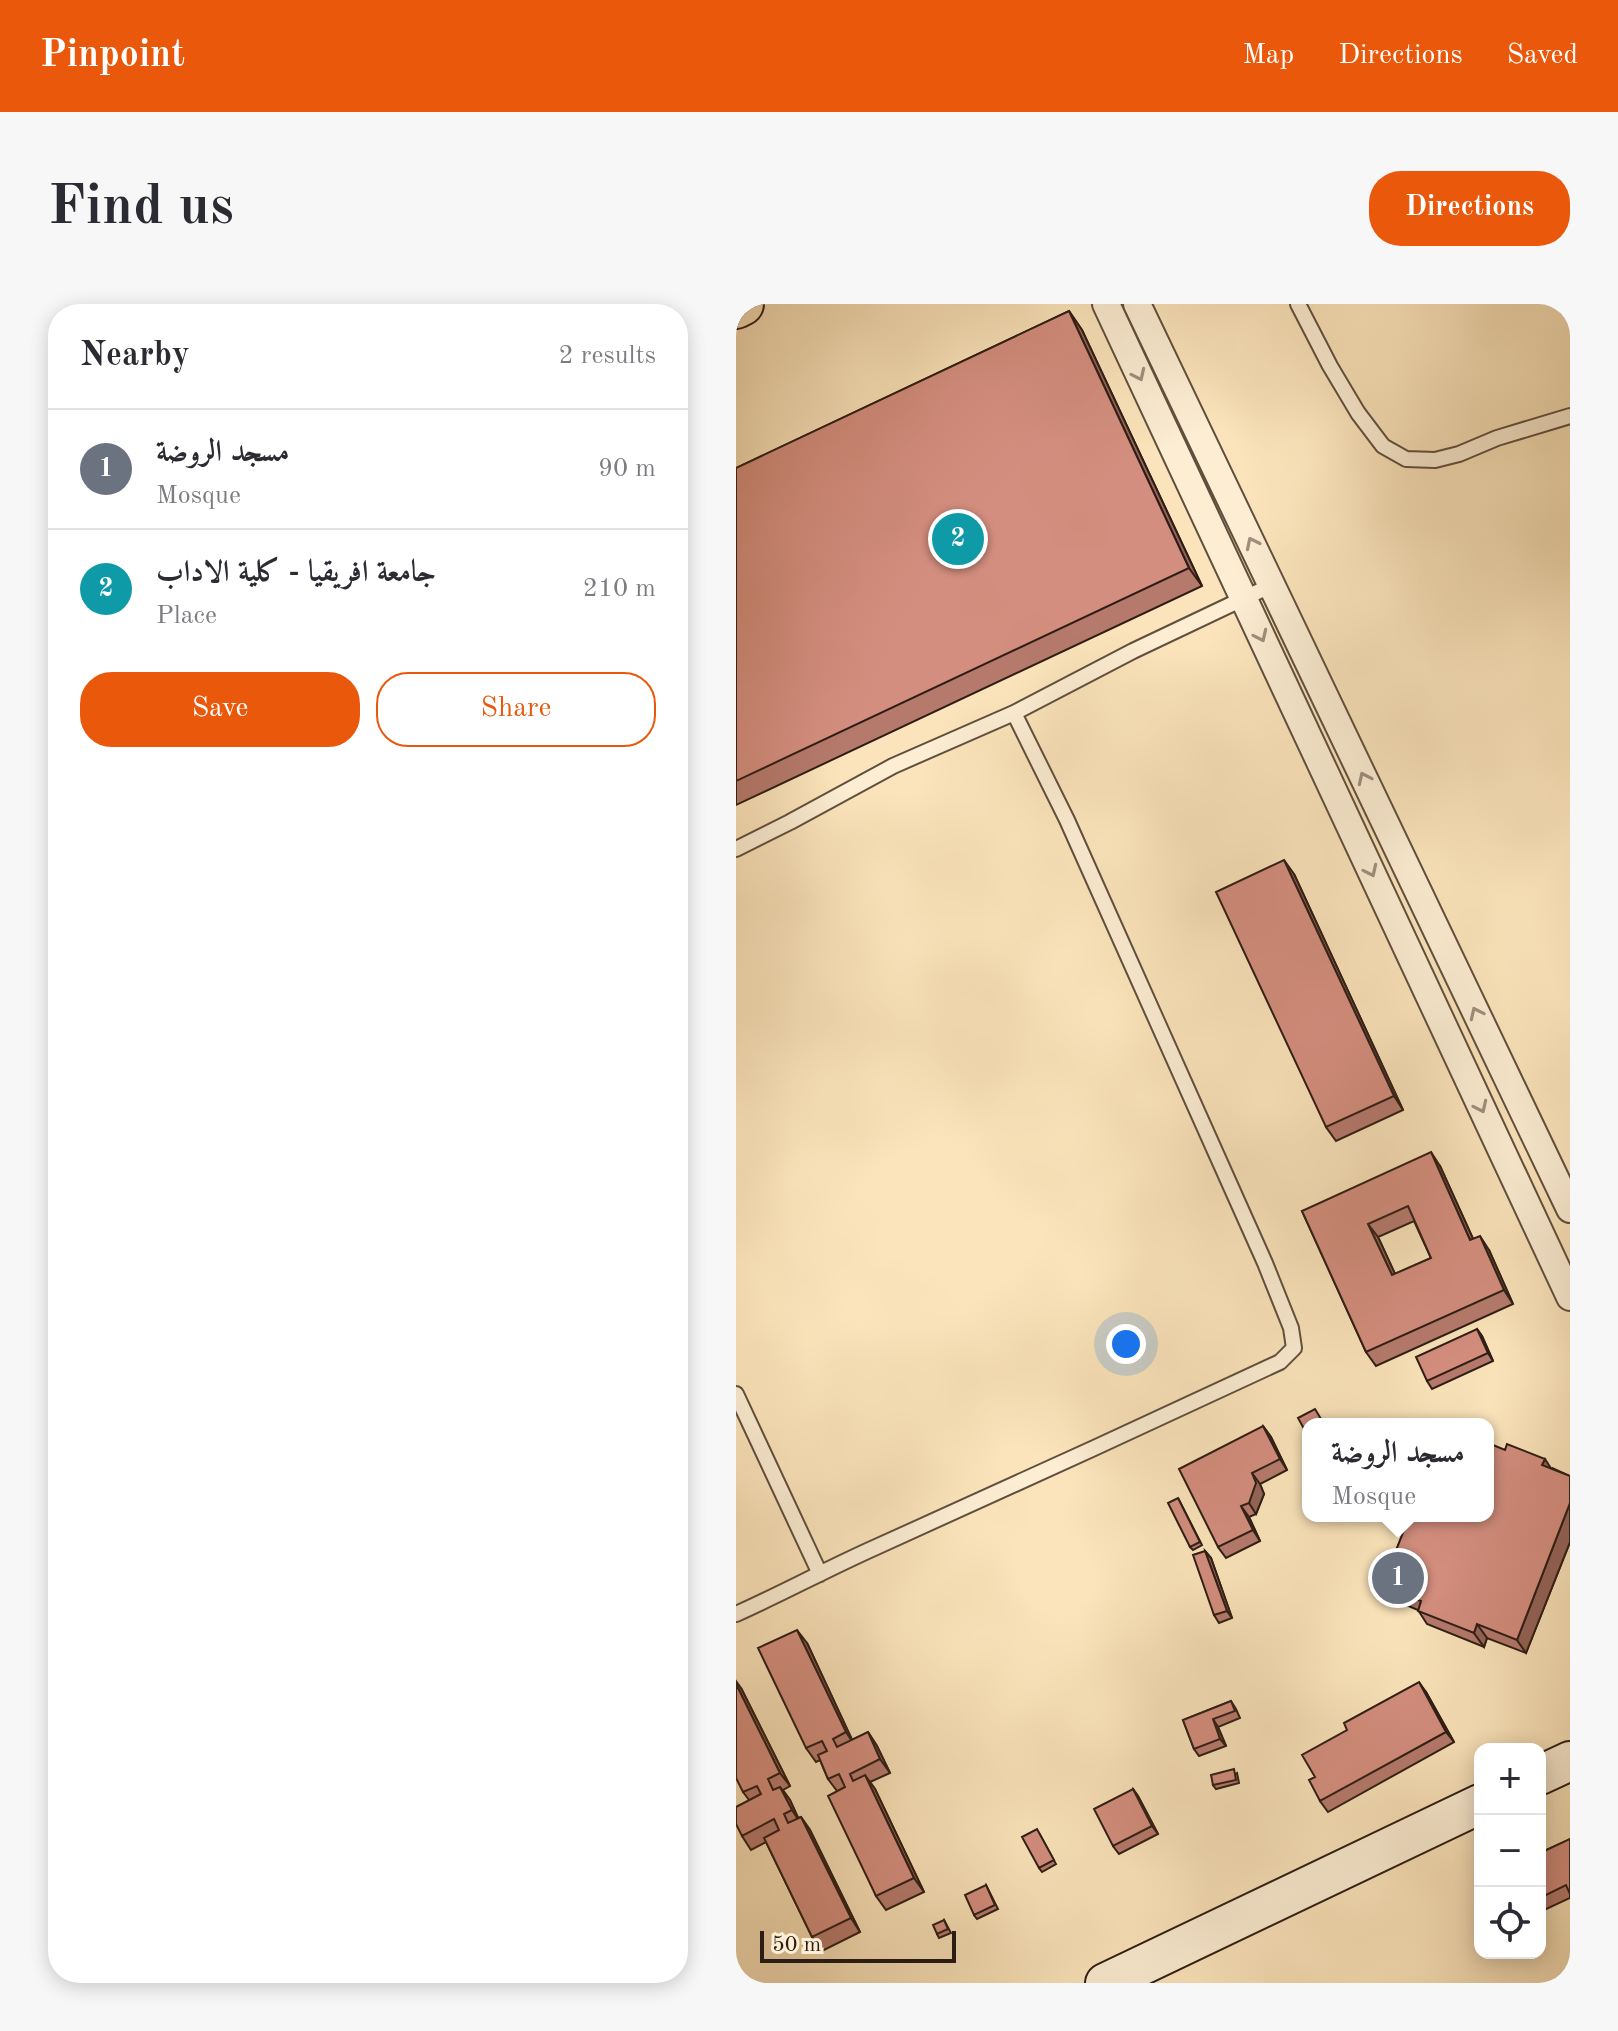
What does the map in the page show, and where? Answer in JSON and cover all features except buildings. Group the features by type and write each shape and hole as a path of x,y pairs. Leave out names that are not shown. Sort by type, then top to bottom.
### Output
{"main road":[{"path":"736,307 742,304"}],"street":[{"path":"1106,304 1570,1297"},
{"path":"1137,304 1570,1209"},
{"path":"1546,1772 1570,1761"},
{"path":"1105,1983 1474,1807"}],"lane":[{"path":"1298,304 1358,413 1383,446 1406,459 1435,460 1459,454 1497,438 1570,416"},
{"path":"736,849 893,766 1014,713 1133,651 1272,585"},
{"path":"736,1614 1280,1362 1294,1348 1291,1328 1265,1263 1067,820 1014,713"},
{"path":"736,1394 820,1574"}],"place":[{"name":"جامعة افريقيا - كلية الاداب","path":"958,539"},
{"name":"مسجد الروضة","path":"1398,1578"}]}
